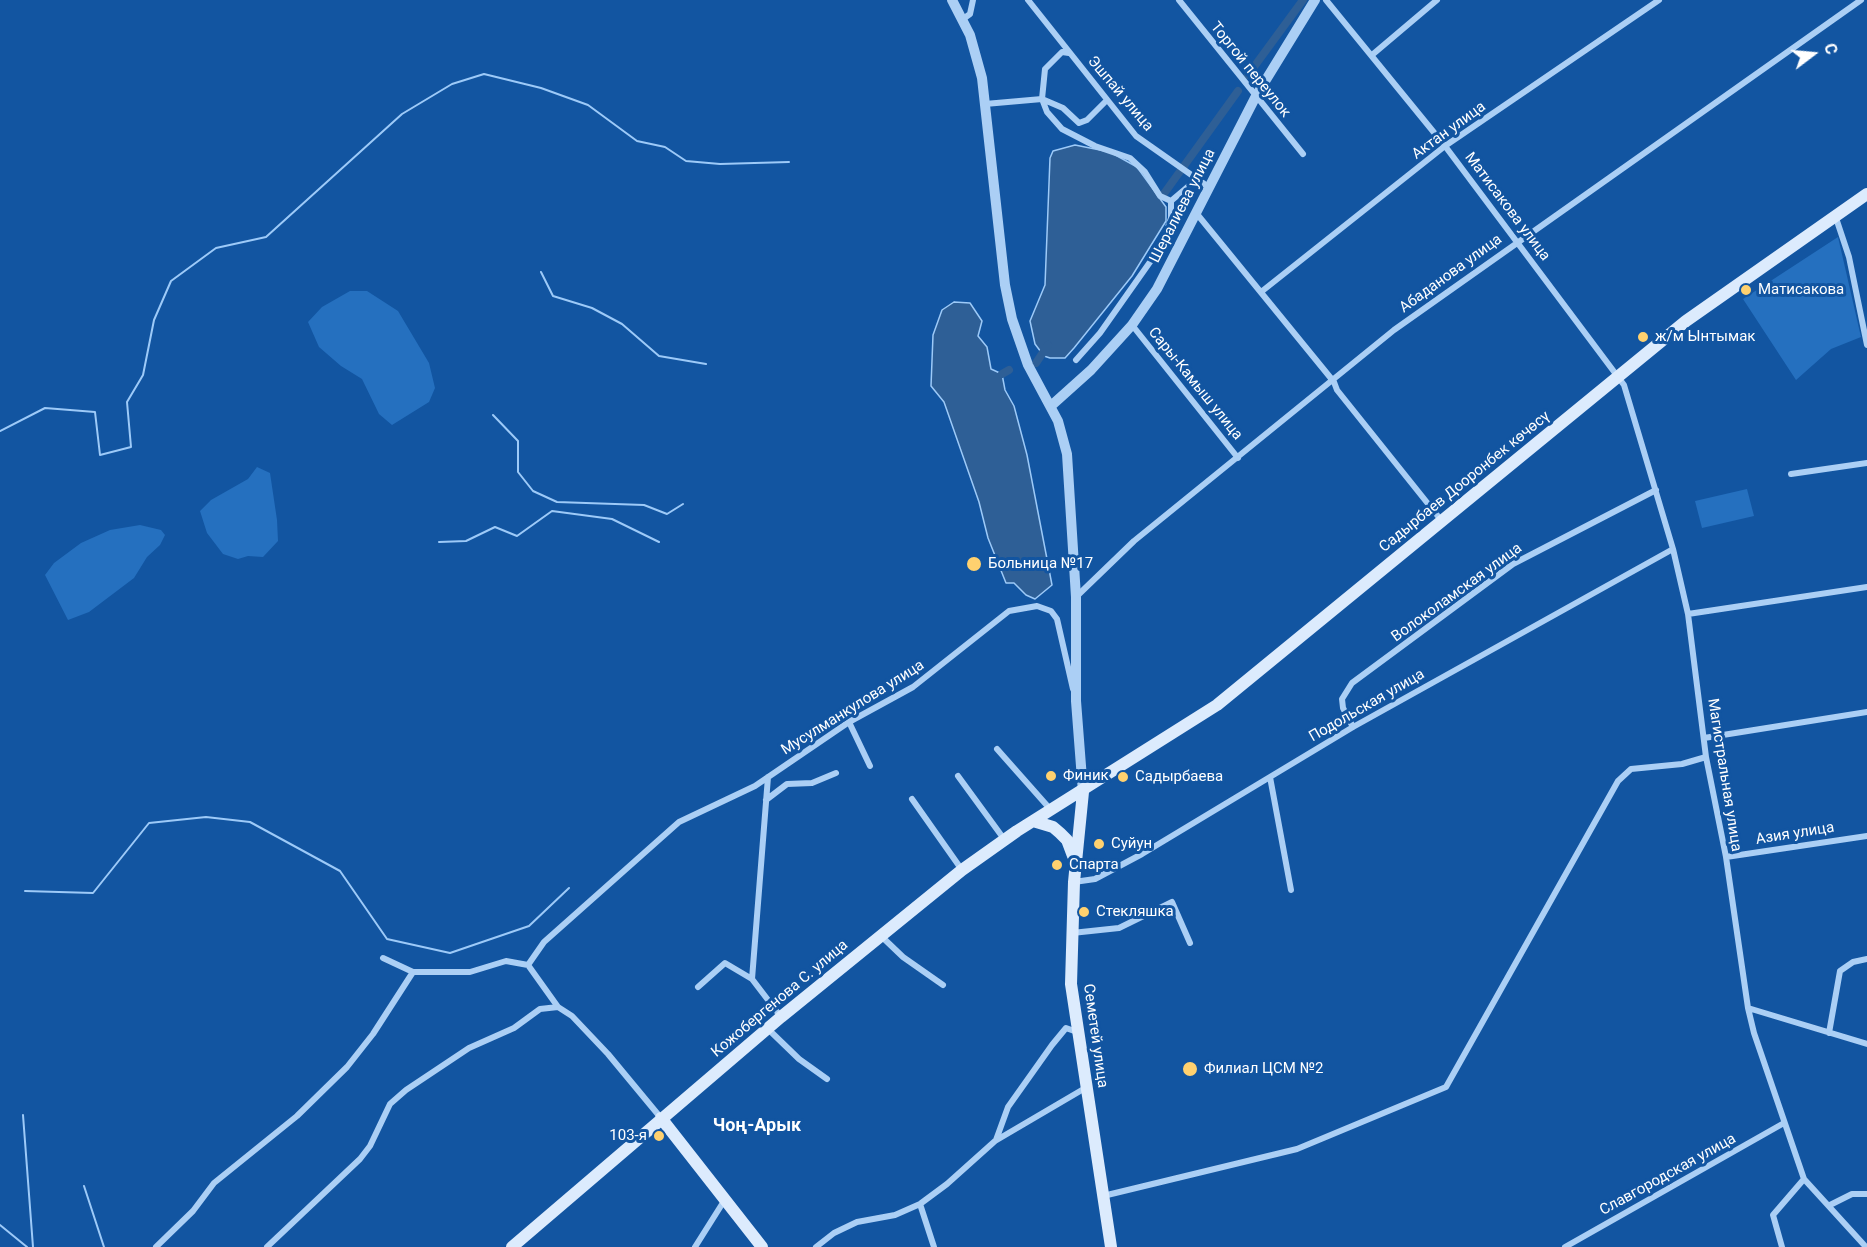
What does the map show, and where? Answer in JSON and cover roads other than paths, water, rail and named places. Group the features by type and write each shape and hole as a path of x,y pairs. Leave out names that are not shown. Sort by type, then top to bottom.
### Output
{"main road":[{"name":"Садырбаев Дооронбек көчөсү","path":"1083,792 1217,705 1618,376 1739,281 1867,194"},
{"name":"Кожобергенова С. улица","path":"512,1247 880,935 1004,839 1083,792"},
{"name":"Семетей улица","path":"1083,792 1074,882 1071,984 1111,1247"},
{"path":"1033,821 1053,827 1060,833 1067,840 1076,863"},
{"path":"662,1118 724,1201 762,1247"}],"street":[{"path":"952,0 963,19 976,53 985,105 1005,285 1012,319 1028,365 1052,405 1063,434 1067,454 1076,597 1076,701 1083,792"},
{"path":"963,19 970,14 973,0"},
{"name":"Эшпай улица","path":"1028,0 1136,136 1210,188"},
{"name":"Торгой переулок","path":"1179,0 1303,154"},
{"name":"Шералиева улица","path":"1052,405 1091,370 1132,325 1170,268 1256,96 1315,0"},
{"name":"Матисакова улица","path":"1326,0 1445,146 1518,240 1618,376"},
{"path":"1372,55 1437,0"},
{"name":"Актан улица","path":"1260,292 1445,146 1659,0"},
{"name":"Абаданова улица","path":"1076,597 1134,541 1334,382 1394,330 1518,240 1861,0"},
{"path":"1070,54 1062,52 1045,69 1042,99 1047,112 1062,129 1095,146 1130,158 1145,172 1160,196 1171,201"},
{"path":"985,105 1042,99 1063,108 1079,123 1087,120 1107,100"},
{"path":"1076,360 1100,333 1162,244 1171,218 1171,201 1197,179"},
{"path":"1197,214 1334,382 1337,390 1441,520"},
{"path":"1834,215 1849,257 1867,345"},
{"name":"Сары-Камыш улица","path":"1132,325 1238,458"},
{"name":"Магистральная улица","path":"1618,376 1624,385 1656,490 1688,614 1706,756 1726,857 1748,1008 1784,1124 1804,1179"},
{"path":"1791,474 1867,463"},
{"name":"Волоколамская улица","path":"1353,727 1343,708 1342,699 1352,683 1513,564 1656,490"},
{"name":"Подольская улица","path":"1074,882 1095,879 1353,727 1673,549"},
{"path":"1688,614 1867,586"},
{"name":"Мусулманкулова улица","path":"528,965 544,942 679,822 768,777 849,722 913,687 965,648 1009,610 1029,605 1045,607 1057,619 1076,701"},
{"path":"1704,738 1867,712"},
{"path":"849,722 870,766"},
{"path":"997,749 1051,810"},
{"path":"1103,1196 1297,1149 1446,1087 1618,781 1631,769 1682,764 1706,756"},
{"path":"766,800 787,784 812,783 836,773"},
{"path":"958,776 1004,839"},
{"path":"752,979 768,777"},
{"path":"1270,777 1291,890"},
{"path":"912,799 962,870"},
{"name":"Азия улица","path":"1726,857 1867,836"},
{"path":"1072,933 1119,928 1172,903 1190,942"},
{"path":"880,935 903,957 943,985"},
{"path":"383,958 413,972 470,972 506,961 528,965 558,1007 572,1016 608,1054 662,1118"},
{"path":"1829,1033 1840,970 1853,962 1867,959"},
{"path":"698,987 725,963 752,979 781,1017"},
{"path":"156,1247 193,1211 214,1183 279,1131 347,1067 373,1034 413,972"},
{"path":"267,1247 360,1160 370,1146 390,1104 406,1090 469,1048 513,1028 540,1009 558,1007"},
{"path":"1748,1008 1867,1044"},
{"path":"995,1141 1008,1107 1052,1045 1066,1028 1077,1032"},
{"path":"767,1029 799,1059 827,1079"},
{"path":"816,1247 834,1233 857,1222 895,1215 920,1204 947,1184 995,1141 1087,1086"},
{"name":"Славгородская улица","path":"1565,1247 1784,1124"},
{"path":"1782,1247 1773,1215 1804,1179 1866,1247"},
{"path":"1830,1205 1852,1194 1867,1194"},
{"path":"695,1247 724,1201"},
{"path":"920,1204 934,1247"}],"waterway":[{"path":"1248,75 1303,0"},
{"path":"0,431 45,408 95,412 100,455 131,447 127,402 143,375 154,320 171,281 216,248 266,237 402,114 452,84 484,74 541,88 588,105 637,141 665,147 686,161 720,164 789,162"},
{"path":"1163,195 1238,91"},
{"path":"541,272 553,296 592,308 622,324 659,356 706,364"},
{"path":"1036,363 1048,345"},
{"path":"1002,374 1009,370"},
{"path":"493,415 518,441 518,472 533,491 557,502 644,505 667,514 683,504"},
{"path":"439,542 466,541 495,527 517,536 552,511 612,519 659,542"},
{"path":"25,891 93,893 149,823 206,817 250,822 340,871 387,939 450,953 529,926 569,888"},
{"path":"23,1115 33,1247"},
{"path":"84,1186 104,1247"},
{"path":"0,1225 27,1247"}],"place":[{"name":"Матисакова","path":"1746,290"},
{"name":"ж/м Ынтымак","path":"1643,337"},
{"name":"Больница №17","path":"974,564"},
{"name":"Финик","path":"1051,776"},
{"name":"Садырбаева","path":"1123,777"},
{"name":"Суйун","path":"1099,844"},
{"name":"Спарта","path":"1057,865"},
{"name":"Стекляшка","path":"1084,912"},
{"name":"Филиал ЦСМ №2","path":"1190,1069"},
{"name":"103-я","path":"659,1136"}],"district":[{"name":"Чоң-Арык","path":"757,1126"}]}
